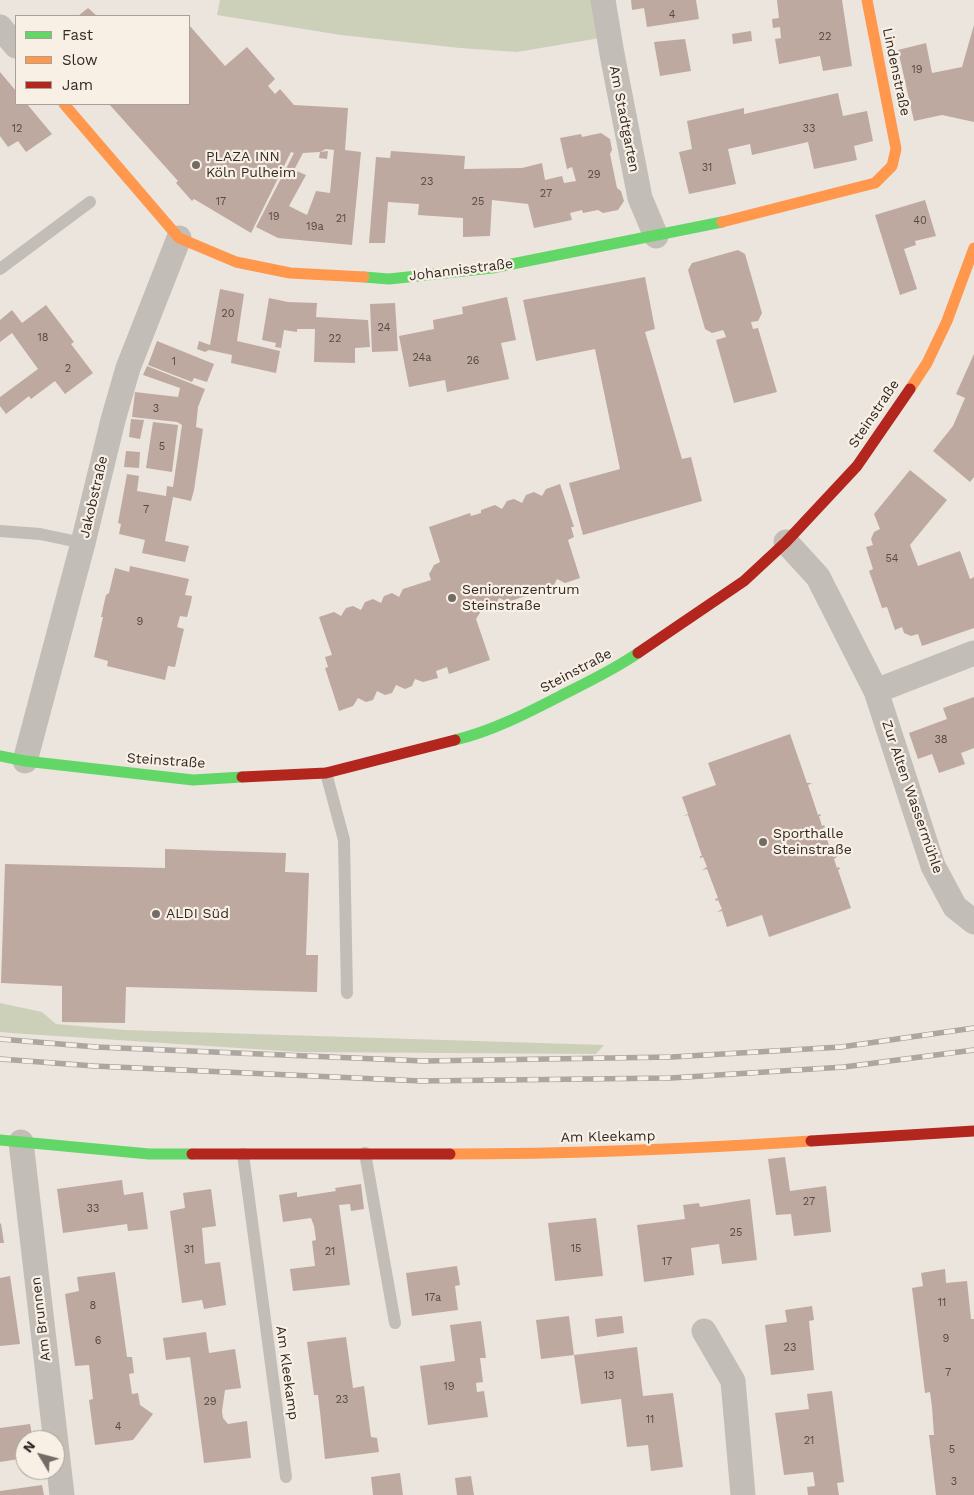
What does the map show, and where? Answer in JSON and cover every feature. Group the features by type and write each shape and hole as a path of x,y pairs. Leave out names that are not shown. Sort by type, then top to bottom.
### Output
{"street":[{"name":"Am Stadtgarten","path":"604,0 612,54 640,198 656,236"},
{"name":"Lindenstraße","path":"867,0 896,149"},
{"path":"0,27 15,45"},
{"name":"Johannisstraße","path":"65,105 178,238 236,262 290,273 389,279 492,268 746,217 875,183 892,166 896,149"},
{"name":"Jakobstraße","path":"25,761 128,368 178,238"},
{"name":"Steinstraße","path":"0,756 25,761 193,780 326,773 476,735 537,708 619,666 744,581 786,542 857,466 927,363 947,321 974,248"},
{"name":"Zur Alten Wassermühle","path":"786,542 818,577 876,691 933,866 955,907 974,922"},
{"path":"876,691 974,653"},
{"name":"Am Kleekamp","path":"10,1141 149,1154 521,1154 677,1150 974,1131"},
{"name":"Am Brunnen","path":"10,1141 62,1495"},
{"path":"704,1331 733,1382 743,1495"}],"lane":[{"path":"0,269 90,202"},
{"path":"0,531 40,534 83,543"},
{"path":"326,773 344,840 347,993"},
{"path":"365,1153 395,1323"},
{"name":"Am Kleekamp","path":"243,1154 286,1477"}],"green space":[{"path":"220,0 609,0 618,35 517,52 460,48 341,35 217,15"},
{"path":"0,1003 42,1012 56,1024 125,1030 604,1045 596,1054 299,1052 11,1033 0,1032"}],"building":[{"path":"631,0 696,0 699,19 647,27 644,8 632,10"},
{"path":"777,0 842,0 852,66 823,71 820,56 779,64 775,39 781,38 780,27 773,28 772,19 779,18"},
{"path":"88,8 96,15 79,15"},
{"path":"974,25 974,122 942,115 914,121 898,50 926,43 932,73 962,67"},
{"path":"190,26 225,66 247,47 275,79 268,86 275,94 280,89 294,105 348,108 345,150 361,152 352,245 278,238 256,227 294,153 291,152 251,233 194,199 192,201 176,183 178,181 110,105 190,105","holes":["326,149 334,150 330,193 316,191 307,215 289,206 306,175 294,170 303,153 320,152"]},
{"path":"751,31 752,41 733,44 732,34"},
{"path":"685,39 691,71 660,76 654,42"},
{"path":"0,72 15,90 15,105 28,105 52,134 26,152 18,141 8,147 0,136"},
{"path":"838,93 843,116 867,111 873,141 854,146 857,160 814,169 808,142 752,155 750,144 728,149 736,184 689,194 679,152 692,149 687,121 744,108 744,114"},
{"path":"601,133 610,139 612,150 610,154 617,188 621,191 624,201 618,210 603,213 598,210 583,213 582,210 570,213 572,220 534,228 528,204 492,200 490,236 463,237 463,218 418,215 419,204 388,202 385,243 369,243 376,157 390,158 391,151 465,156 464,169 522,168 542,163 545,180 562,176 564,183 576,181 572,167 567,169 560,138 581,134 582,137"},
{"path":"328,151 327,159 319,158 320,152"},
{"path":"925,200 936,236 915,241 916,245 904,249 917,289 900,295 875,215"},
{"path":"738,250 745,254 762,313 758,321 751,322 753,329 758,328 777,392 734,403 716,340 726,337 725,334 723,330 712,333 705,329 688,270 692,263"},
{"path":"645,277 655,329 645,332 682,459 691,457 702,501 583,535 569,483 620,469 595,349 536,361 523,300"},
{"path":"220,289 244,294 237,341 280,351 276,373 231,363 232,355 209,350 205,352 197,349 199,341 210,345"},
{"path":"507,297 516,340 501,343 509,379 447,392 445,380 409,387 399,336 434,329 433,320 463,314 462,307"},
{"path":"269,298 288,302 317,303 316,317 368,320 370,347 355,348 355,363 314,362 315,329 297,329 297,332 284,330 281,348 275,347 276,343 262,340"},
{"path":"395,303 398,351 372,352 370,304"},
{"path":"46,305 74,342 71,344 93,373 65,394 55,381 31,399 29,396 6,414 0,406 0,397 38,369 12,333 0,342 0,320 12,310 22,323"},
{"path":"157,341 214,364 207,382 194,378 192,382 148,365"},
{"path":"974,354 974,477 970,482 933,451 953,426 965,398 956,394"},
{"path":"147,366 205,389 198,407 196,427 203,429 194,490 191,501 173,497 165,541 189,546 185,562 142,553 145,540 119,534 121,524 118,523 127,474 139,476 137,491 166,496 167,486 173,487 182,425 177,422 132,417 135,392 178,397 180,388 143,375"},
{"path":"131,419 144,420 140,439 129,437"},
{"path":"153,422 178,425 172,472 146,468"},
{"path":"126,451 140,452 139,468 124,467"},
{"path":"910,470 947,500 910,545 918,566 960,551 970,579 974,577 974,628 922,646 918,634 911,636 904,633 902,627 895,630 887,607 882,608 869,571 873,569 866,547 873,545 871,539 874,532 880,529 874,514"},
{"name":"Seniorenzentrum Steinstraße","path":"560,484 574,527 571,527 574,537 568,540 580,578 565,583 557,579 553,587 546,589 538,585 534,593 508,602 499,598 495,606 481,611 476,619 490,660 449,674 447,667 436,671 438,678 423,682 415,679 412,686 405,689 396,685 392,693 385,695 377,691 373,700 366,702 358,698 353,706 339,711 325,668 328,667 325,657 332,655 319,617 334,612 341,616 346,608 353,606 361,610 365,602 373,599 381,603 384,596 392,593 399,597 403,589 431,580 429,574 434,565 440,562 429,527 470,513 471,516 481,513 481,510 495,505 502,509 507,501 514,499 522,503 526,495 534,492 542,496 546,489"},
{"path":"130,566 189,579 185,595 192,596 191,602 187,617 180,616 177,627 184,629 175,667 168,666 165,680 107,666 108,661 94,657 106,595 109,593 115,568 129,572"},
{"path":"974,697 974,748 961,753 965,764 939,773 932,754 918,759 909,733 947,719 943,708"},
{"name":"Sporthalle Steinstraße","path":"790,734 807,783 812,783 808,785 818,815 820,814 821,816 819,816 822,826 824,825 825,827 823,828 833,857 838,856 834,859 837,868 839,867 840,869 838,870 851,908 769,937 762,915 727,927 722,911 717,912 722,909 718,900 716,901 715,899 718,898 707,869 702,870 707,867 703,857 700,858 702,856 688,815 683,816 688,814 682,797 716,785 708,763"},
{"name":"ALDI Süd","path":"165,849 286,853 285,872 309,873 306,955 318,955 317,992 126,987 125,1023 62,1022 62,986 1,983 5,864 165,868"},
{"path":"785,1157 790,1191 826,1186 831,1232 794,1236 791,1214 776,1215 768,1159"},
{"path":"122,1180 124,1195 143,1192 148,1229 128,1231 127,1224 63,1233 57,1189"},
{"path":"361,1184 364,1209 351,1211 350,1204 339,1205 350,1285 293,1291 290,1269 315,1266 312,1241 316,1240 314,1226 311,1218 283,1222 279,1195 297,1192 297,1197 336,1191 335,1188"},
{"path":"211,1189 216,1226 202,1228 205,1264 220,1262 226,1305 204,1309 202,1300 182,1303 170,1211 185,1208 183,1193"},
{"path":"750,1199 757,1260 722,1264 719,1244 691,1248 694,1275 644,1282 637,1225 685,1219 683,1205 699,1203 700,1207"},
{"path":"596,1218 603,1276 555,1281 548,1223"},
{"path":"1,1223 4,1243 0,1243"},
{"path":"457,1266 460,1285 455,1286 458,1310 412,1316 406,1273"},
{"path":"945,1269 946,1283 967,1281 971,1319 974,1319 974,1495 936,1495 929,1435 934,1435 932,1407 930,1392 925,1393 912,1288 923,1286 921,1273"},
{"path":"115,1272 127,1357 132,1357 134,1373 129,1374 132,1394 138,1393 140,1405 153,1414 133,1440 95,1445 89,1400 93,1399 89,1365 75,1366 65,1294 79,1291 77,1277"},
{"path":"10,1276 20,1344 0,1346 0,1278"},
{"path":"812,1306 814,1320 809,1321 814,1370 771,1375 765,1325 787,1322 785,1310"},
{"path":"569,1316 574,1355 541,1359 536,1320"},
{"path":"622,1316 624,1333 597,1337 595,1319"},
{"path":"481,1321 486,1358 480,1358 483,1382 476,1383 477,1392 484,1391 488,1417 428,1425 420,1366 455,1361 450,1325"},
{"path":"206,1332 209,1353 235,1349 241,1388 225,1390 223,1418 228,1424 247,1421 251,1458 204,1463 190,1357 166,1360 163,1338"},
{"path":"346,1337 353,1388 364,1386 371,1437 377,1438 379,1452 325,1459 318,1395 314,1395 307,1342"},
{"path":"637,1347 643,1396 673,1393 683,1467 651,1471 648,1445 627,1447 621,1399 581,1404 574,1355"},
{"path":"832,1391 844,1482 837,1483 839,1495 808,1495 807,1487 815,1486 813,1472 784,1475 775,1413 809,1409 807,1394"},
{"path":"30,1424 31,1430 15,1430 15,1460 0,1462 0,1428"},
{"path":"400,1473 403,1495 373,1495 371,1477"},
{"path":"471,1476 474,1495 457,1495 455,1478"},
{"path":"42,1485 44,1495 0,1495 0,1491"}],"railway":[{"path":"0,1039 96,1047 424,1061 672,1057 841,1047 974,1028"},
{"path":"0,1059 94,1066 421,1081 671,1078 844,1067 974,1050"}],"traffic: fast":[{"path":"364,277 389,279 492,268 722,222"},
{"path":"455,740 483,732 524,714 602,675 638,653"},
{"path":"0,756 25,761 193,780 242,777"},
{"path":"0,1140 149,1154 192,1154"}],"traffic: slow":[{"path":"722,222 875,183 892,166 896,149 867,0"},
{"path":"65,105 179,238 236,262 290,273 364,277"},
{"path":"910,389 927,363 947,321 974,248"},
{"path":"450,1154 630,1150 811,1141"}],"traffic: jam":[{"path":"638,653 744,581 786,542 857,466 910,389"},
{"path":"242,777 326,773 455,740"},
{"path":"811,1141 974,1131"},
{"path":"192,1154 450,1154"}],"place":[{"name":"PLAZA INN Köln Pulheim","path":"196,165"},
{"name":"Seniorenzentrum Steinstraße","path":"452,598"},
{"name":"Sporthalle Steinstraße","path":"763,842"},
{"name":"ALDI Süd","path":"156,914"}]}
